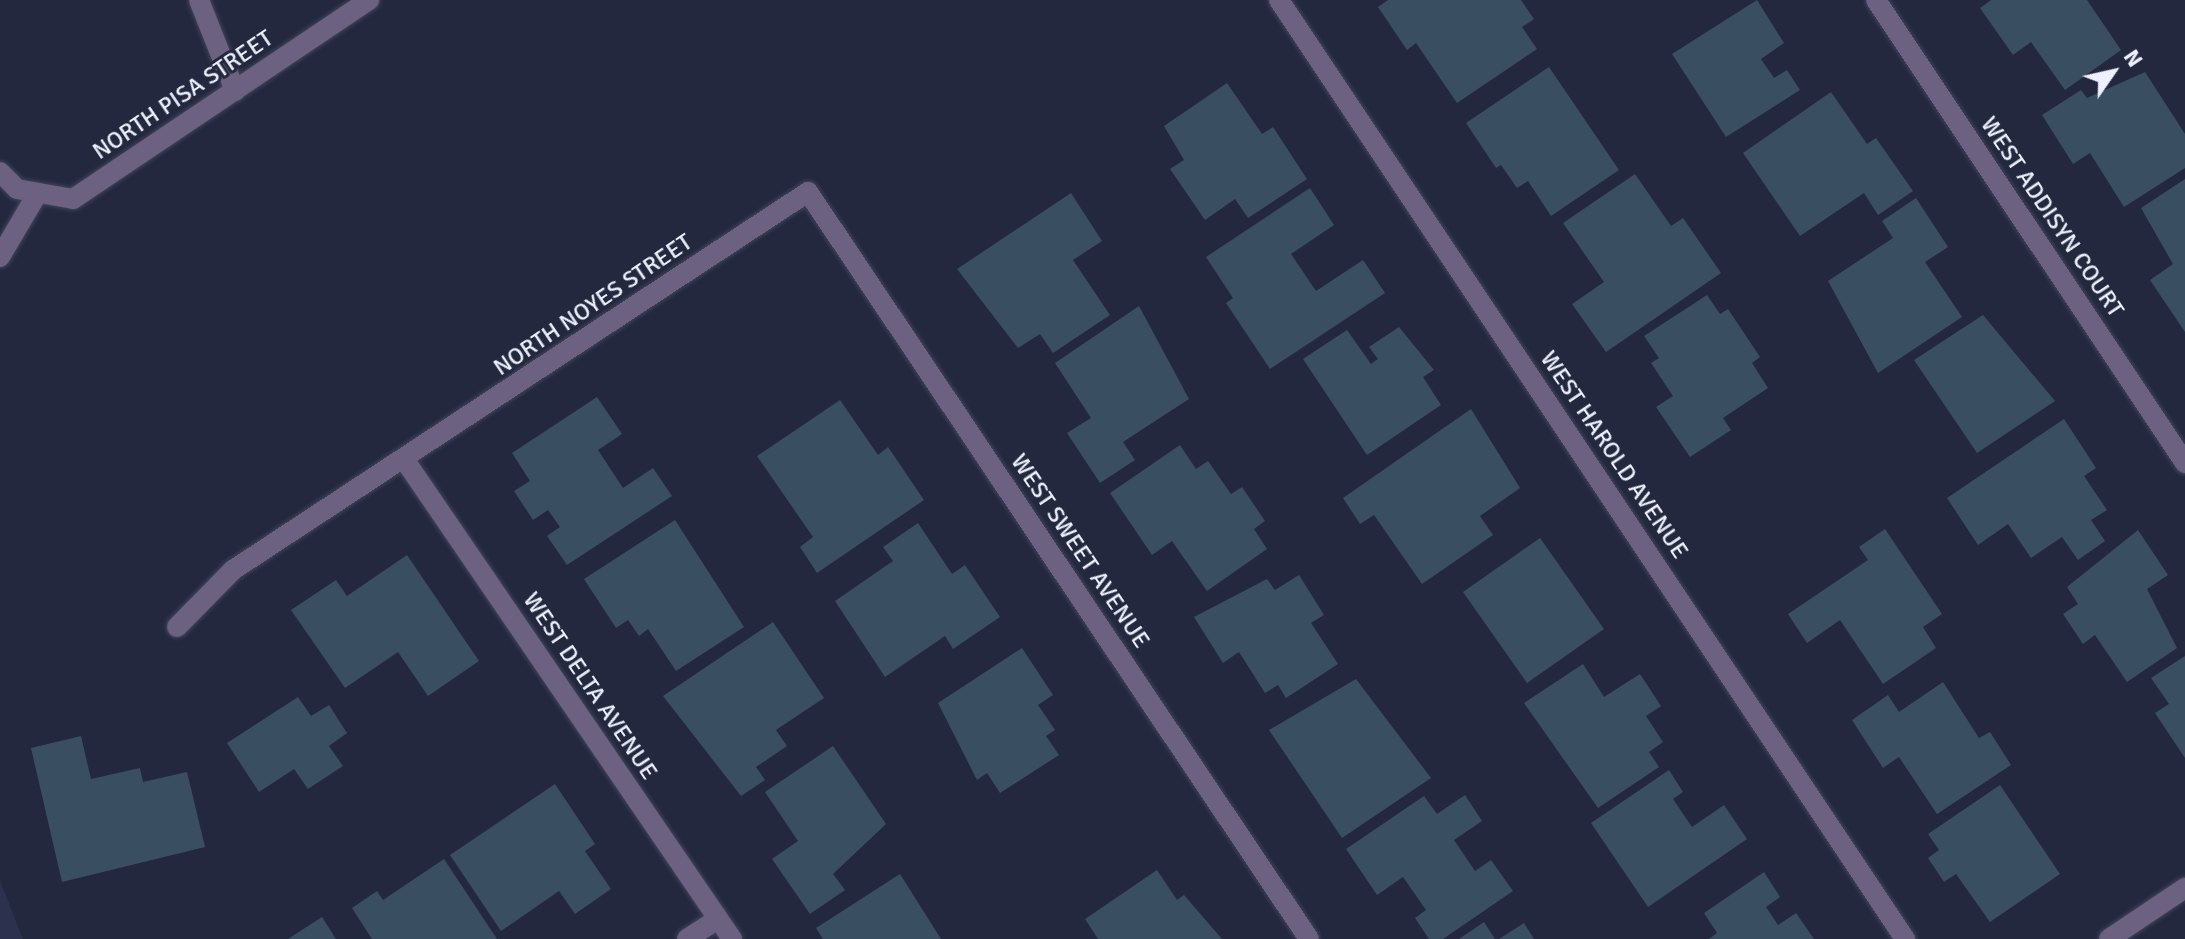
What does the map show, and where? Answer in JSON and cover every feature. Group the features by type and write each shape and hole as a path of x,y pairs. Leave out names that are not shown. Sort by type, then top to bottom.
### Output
{"street":[{"path":"199,0 235,91"},
{"name":"NORTH PISA STREET","path":"26,193 57,201 91,190 369,0"},
{"name":"WEST HAROLD AVENUE","path":"1279,0 1905,939"},
{"name":"WEST ADDISYN COURT","path":"1876,0 2185,463"},
{"path":"0,172 26,193 0,257"},
{"name":"NORTH NOYES STREET","path":"177,627 233,570 406,462 808,192"},
{"name":"WEST SWEET AVENUE","path":"808,192 1309,939"},
{"name":"WEST DELTA AVENUE","path":"406,462 732,939"},
{"path":"2109,939 2185,888"},
{"path":"687,939 718,919"}],"shaded area":[{"path":"0,881 23,939 0,939"}],"building":[{"path":"1388,0 1521,0 1534,19 1522,27 1537,49 1457,103 1416,43 1407,50 1378,7"},
{"path":"1757,0 1784,43 1761,59 1774,78 1787,70 1800,90 1726,137 1672,54"},
{"path":"1991,0 2087,0 2121,50 2065,90 2031,42 2013,55 1980,8"},
{"path":"1549,67 1619,170 1551,216 1528,181 1517,188 1501,165 1496,168 1466,123"},
{"path":"2145,72 2185,134 2185,168 2124,207 2090,153 2073,164 2042,115 2081,90 2087,98"},
{"path":"1227,83 1262,134 1273,127 1307,179 1248,218 1235,199 1205,220 1170,169 1184,160 1164,126"},
{"path":"1831,92 1867,144 1876,138 1913,191 1878,215 1864,193 1800,236 1743,153"},
{"path":"1635,174 1671,226 1683,218 1721,273 1606,352 1572,304 1604,282 1563,223"},
{"path":"2185,179 2185,332 2150,280 2173,264 2141,208"},
{"path":"1310,188 1334,225 1291,254 1316,291 1363,260 1385,293 1270,369 1226,303 1233,298 1206,257"},
{"path":"1071,193 1102,241 1073,260 1110,315 1053,353 1040,334 1018,348 957,269"},
{"path":"1916,198 1948,247 1925,262 1962,317 1878,373 1828,281 1893,238 1882,221"},
{"path":"1707,295 1720,314 1728,309 1760,357 1752,363 1768,388 1723,418 1731,430 1690,457 1656,407 1673,396 1651,363 1659,358 1644,336"},
{"path":"1139,306 1189,399 1123,442 1135,460 1100,483 1067,433 1091,418 1055,363"},
{"path":"1983,315 2055,401 1977,453 1914,360"},
{"path":"1399,327 1434,370 1423,377 1441,405 1367,455 1303,359 1347,330 1371,364 1378,359 1369,347"},
{"path":"597,397 622,434 598,450 623,488 653,468 672,496 567,565 547,536 560,527 548,510 533,520 514,491 530,481 512,453"},
{"path":"840,400 878,455 888,447 924,500 817,573 800,547 813,537 757,456"},
{"path":"1471,409 1520,488 1480,516 1493,535 1422,584 1374,515 1360,524 1343,498"},
{"path":"2064,419 2096,468 2084,476 2107,510 2091,520 2105,541 2078,560 2062,537 2031,558 2008,524 1978,545 1947,498"},
{"path":"1180,445 1196,469 1208,461 1231,494 1242,487 1265,521 1254,529 1267,549 1207,591 1172,541 1152,555 1110,493"},
{"path":"675,520 744,627 676,671 648,629 639,636 628,620 616,628 584,579"},
{"path":"918,523 952,574 965,565 1000,617 953,649 945,636 885,677 835,601 893,561 883,547"},
{"path":"1885,529 1942,614 1923,627 1936,648 1883,684 1840,620 1807,643 1788,614 1868,560 1859,547"},
{"path":"2138,530 2168,575 2147,589 2177,648 2127,682 2095,635 2083,644 2063,614 2078,604 2067,587"},
{"path":"1540,538 1604,629 1527,683 1463,592"},
{"path":"407,555 479,661 428,696 398,652 345,688 291,610 336,580 347,596"},
{"path":"1299,575 1324,615 1311,623 1338,664 1286,698 1278,685 1265,693 1239,652 1223,663 1194,617 1267,579 1275,590"},
{"path":"773,622 824,698 776,730 787,746 756,767 765,780 741,796 663,696"},
{"path":"1022,648 1053,695 1038,705 1055,730 1046,736 1059,755 1000,793 987,773 977,780 938,703"},
{"path":"2185,656 2185,758 2155,713 2169,704 2151,678"},
{"path":"1583,664 1604,697 1640,674 1661,706 1646,716 1663,742 1649,752 1659,767 1598,808 1524,703"},
{"path":"1356,679 1431,778 1342,838 1269,730"},
{"path":"1943,682 1979,738 1990,732 2011,765 1937,814 1899,757 1883,768 1852,720 1888,695 1899,712"},
{"path":"298,697 311,716 329,705 347,733 329,746 343,766 308,789 294,769 259,792 227,743"},
{"path":"81,736 91,779 140,768 143,782 187,772 205,847 62,882 31,748"},
{"path":"833,746 886,824 833,874 845,890 810,914 772,859 798,841 765,792"},
{"path":"1669,770 1683,792 1673,799 1692,827 1724,805 1747,839 1648,907 1591,823"},
{"path":"555,784 595,844 585,851 611,889 575,914 559,891 501,931 450,855"},
{"path":"2000,785 2060,874 1990,922 1956,874 1944,882 1928,858 1939,850 1928,834"},
{"path":"1465,795 1482,821 1454,840 1475,871 1491,860 1513,891 1443,939 1429,939 1415,918 1426,910 1403,877 1377,895 1346,849 1424,796 1437,814"},
{"path":"444,859 497,939 372,939 352,908 377,891 383,900"},
{"path":"1157,870 1177,900 1184,895 1222,939 1098,939 1085,919"},
{"path":"1764,872 1780,897 1766,907 1778,925 1796,913 1814,939 1709,939 1717,933 1704,913"},
{"path":"900,874 941,939 823,939 816,928"},
{"path":"322,917 336,939 288,939"},
{"path":"1484,922 1495,939 1459,939"},
{"path":"1524,923 1534,939 1499,939"}]}
